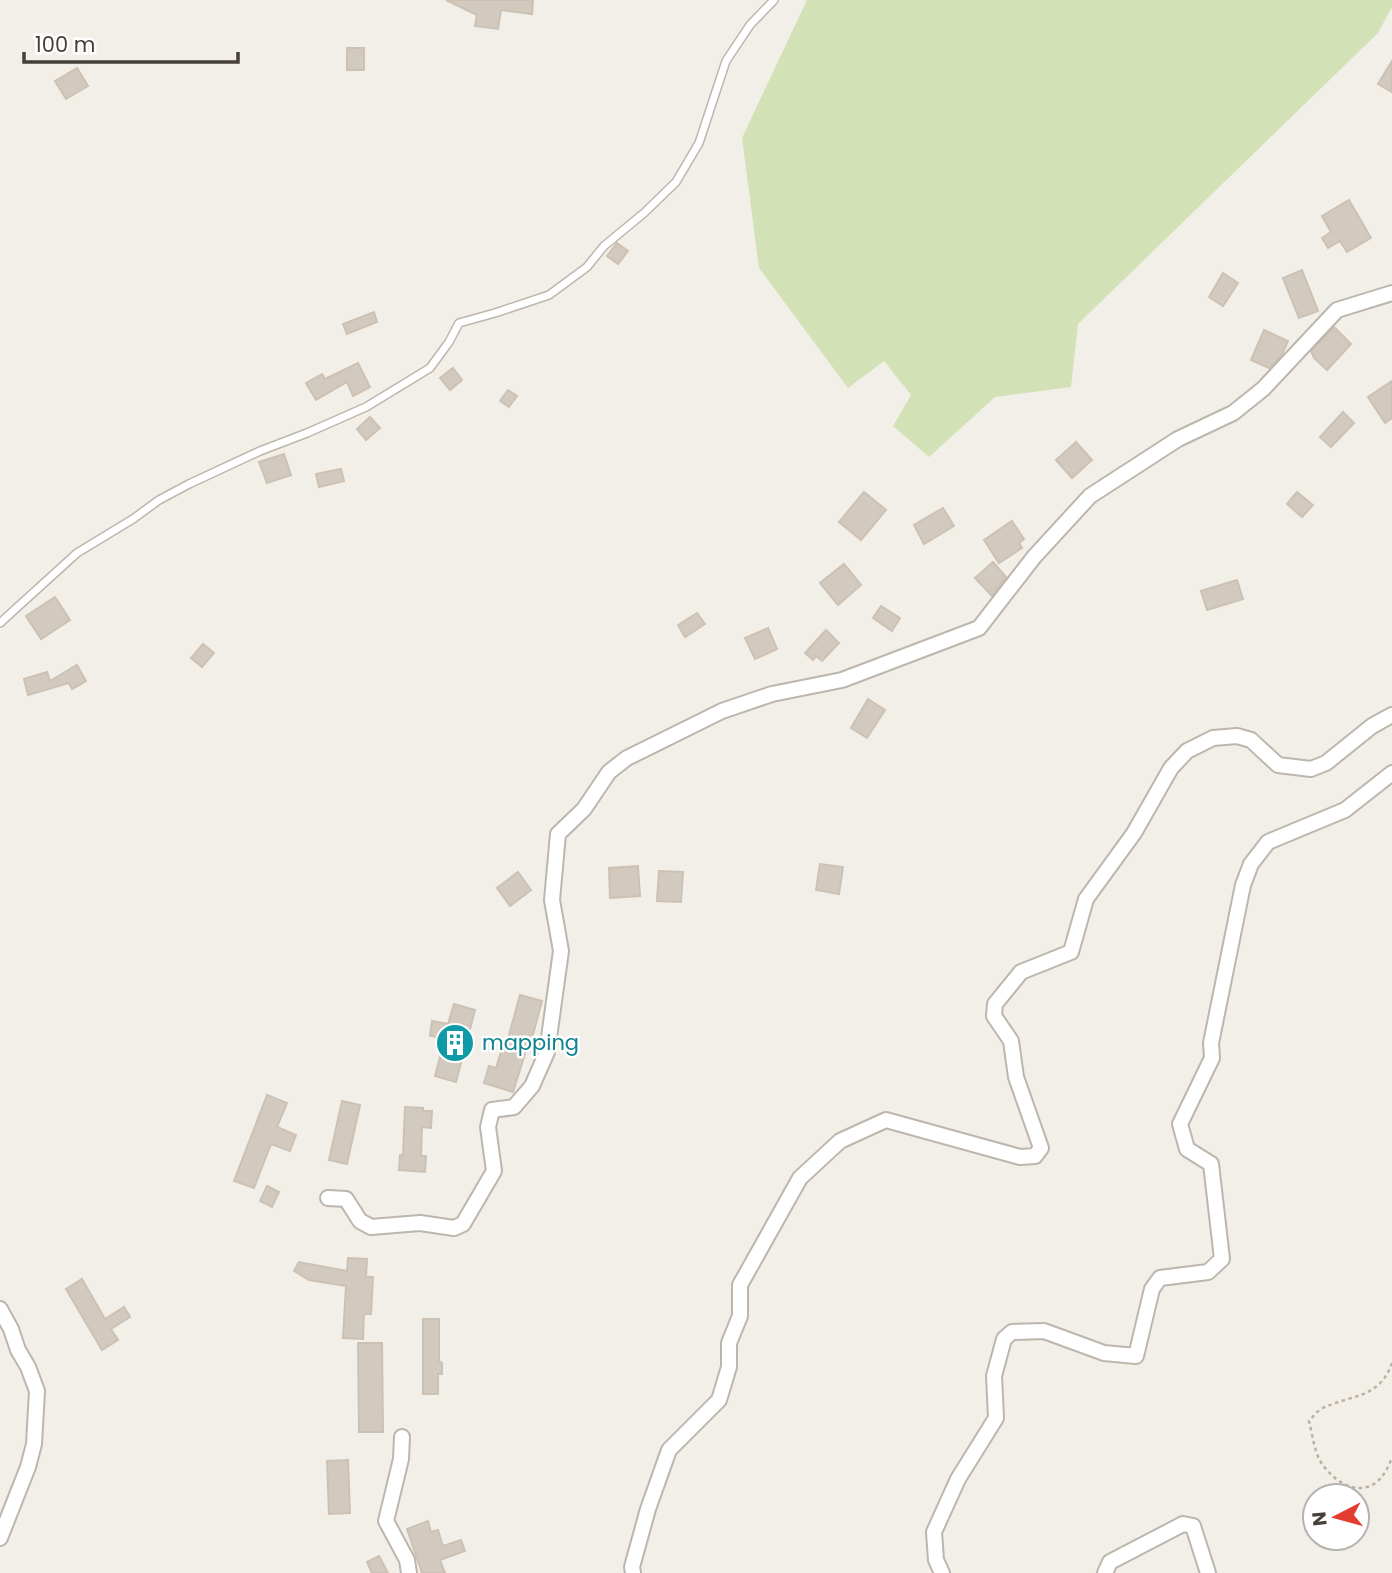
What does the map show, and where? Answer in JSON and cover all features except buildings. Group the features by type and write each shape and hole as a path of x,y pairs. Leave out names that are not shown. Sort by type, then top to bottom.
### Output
{"street":[{"path":"328,1198 346,1199 360,1221 371,1227 420,1223 454,1228 463,1224 494,1171 488,1127 492,1110 514,1107 532,1086 547,1052 561,951 552,900 558,834 584,809 609,772 626,758 722,711 772,694 842,680 979,628 1034,557 1090,496 1178,439 1233,413 1263,389 1337,310 1392,293"},
{"path":"632,1573 649,1509 669,1450 719,1400 729,1367 730,1343 740,1316 740,1285 800,1178 840,1141 886,1119 1020,1157 1035,1156 1041,1148 1016,1077 1011,1041 994,1016 995,1004 1021,972 1071,953 1086,899 1134,833 1171,768 1187,751 1213,738 1237,736 1251,740 1278,765 1311,769 1326,763 1372,726 1392,715"},
{"path":"942,1573 936,1560 934,1532 958,1479 996,1418 994,1376 1004,1339 1012,1332 1044,1331 1104,1353 1136,1356 1152,1289 1160,1278 1208,1272 1222,1259 1211,1164 1188,1149 1180,1124 1212,1058 1211,1043 1243,885 1251,864 1268,842 1345,810 1392,773"},
{"path":"0,1309 37,1391 34,1444 29,1467 0,1538"},
{"path":"402,1437 401,1459 386,1521 407,1560 409,1573"},
{"path":"1105,1573 1110,1562 1183,1524 1193,1526 1208,1573"}],"lane":[{"path":"0,623 76,553 159,500 260,451 366,407 430,368 459,323 549,295 587,267 604,246 676,182 699,143 726,61 750,25 774,0"}],"path":[{"path":"1392,1363 1387,1377 1371,1391 1318,1410 1309,1421 1319,1458 1334,1479 1351,1487 1362,1488 1377,1482 1387,1470 1392,1457"}],"green space":[{"path":"807,0 1392,0 1392,7 1378,33 1078,324 1071,387 995,397 929,457 893,426 911,395 884,361 848,388 759,268 742,138"}],"place":[{"name":"mapping","path":"455,1043"}]}
